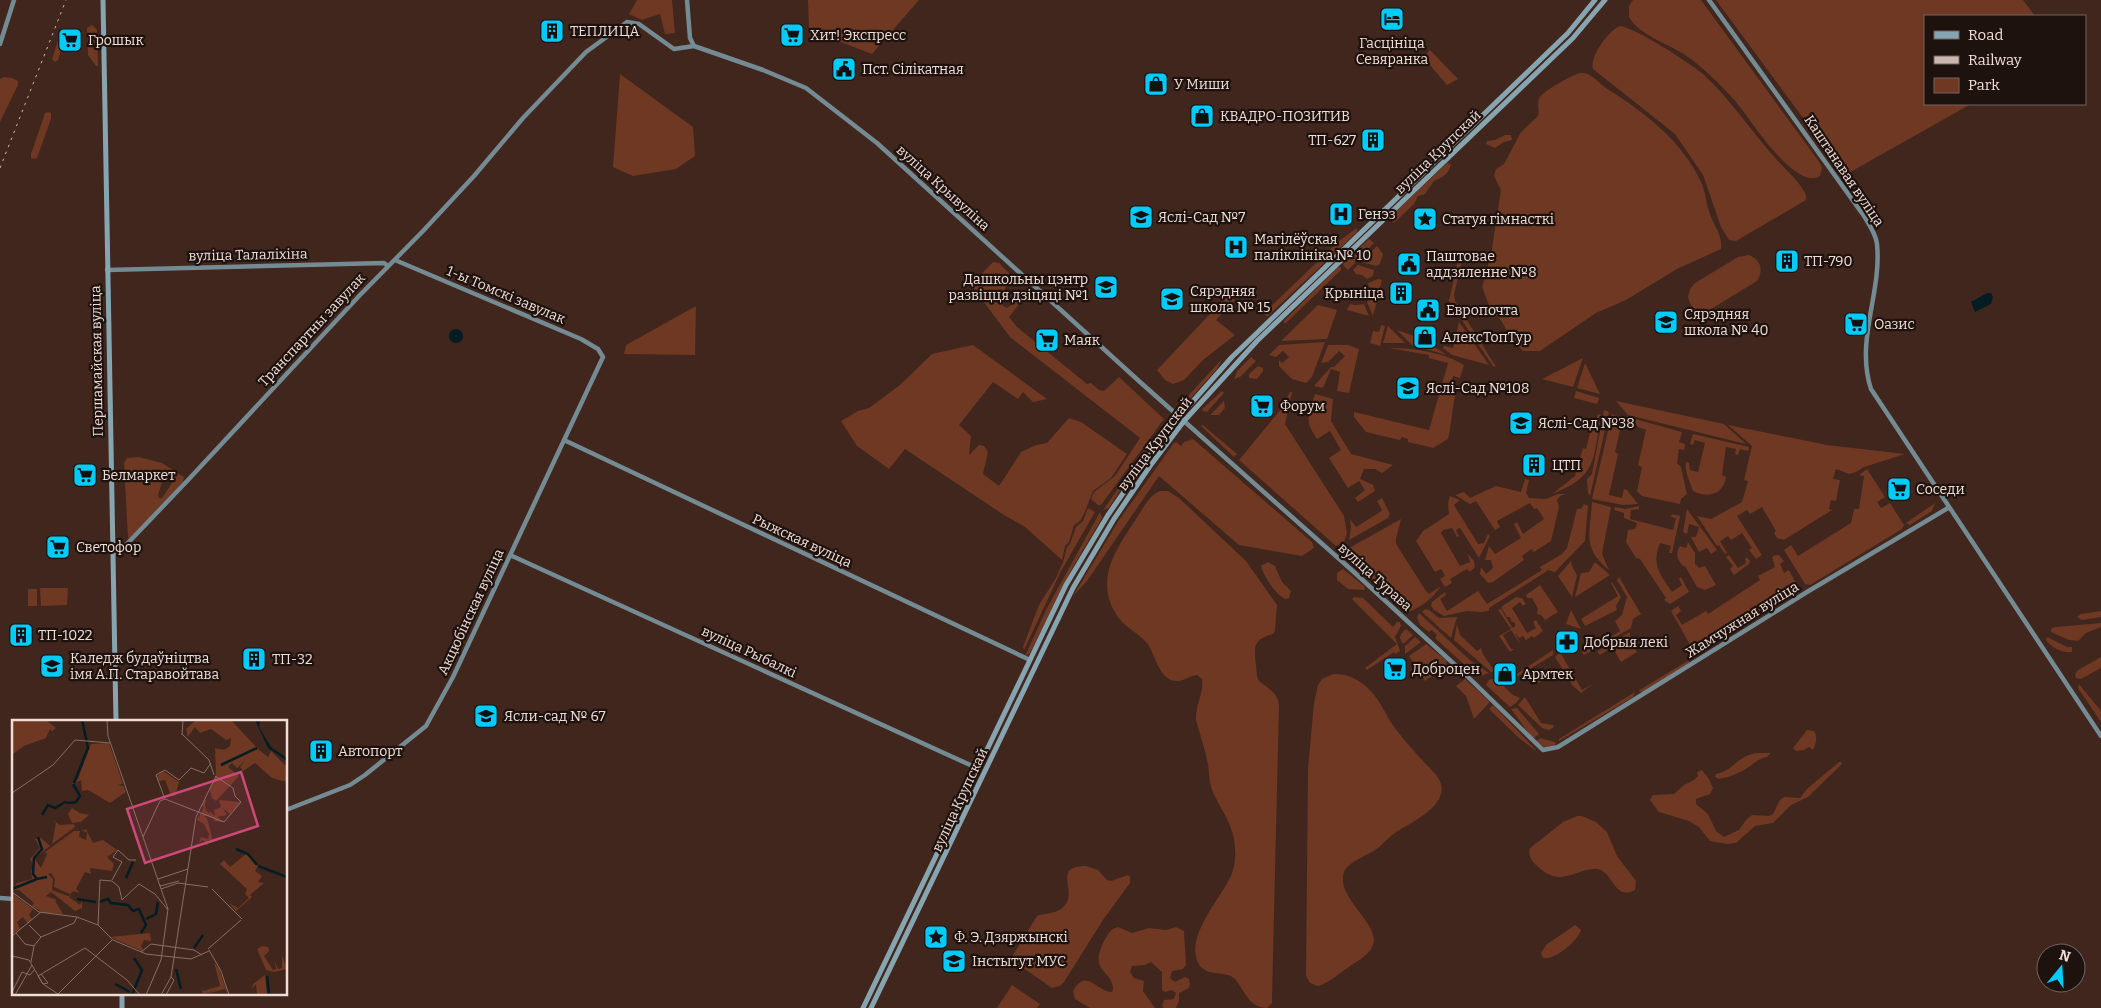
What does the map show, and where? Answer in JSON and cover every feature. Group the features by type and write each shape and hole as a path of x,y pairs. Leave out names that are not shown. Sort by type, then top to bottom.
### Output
{"main road":[{"path":"0,44 14,0"},
{"name":"Першамайская вуліца","path":"103,0 116,720"},
{"path":"687,0 690,38 694,46"},
{"name":"вуліца Крупскай","path":"863,1008 1066,585 1090,544 1146,460 1232,357 1568,32 1595,0"},
{"name":"вуліца Крупскай","path":"871,1008 1073,588 1114,518 1184,421 1257,341 1573,38 1605,0"},
{"name":"Каштанавая вуліца","path":"1709,0 1860,209 1875,236 1877,244 1876,273 1864,361 1870,390 2101,736"},
{"name":"вуліца Крывуліна","path":"523,118 593,46 628,22 639,24 674,49 694,46 798,84 856,126 1184,421"},
{"name":"Транспартны завулак","path":"113,553 122,548 132,538 395,260 474,176 523,118"},
{"name":"1-ы Томскі завулак","path":"395,260 581,338 598,349 603,357"},
{"name":"вуліца Талаліхіна","path":"107,270 351,264 384,264 388,266"},
{"name":"Акцюбінская вуліца","path":"288,809 350,785 426,726 454,677 603,357"},
{"name":"вуліца Турава","path":"1184,421 1454,663 1533,742 1543,750 1548,750"},
{"name":"Рыжская вуліца","path":"564,440 1030,660"},
{"name":"Жамчужная вуліца","path":"1548,750 1558,747 1807,592 1948,508"},
{"name":"вуліца Рыбалкі","path":"510,555 979,768"}],"green space":[{"path":"637,0 672,0 675,33 665,34 660,14 642,20 629,14"},
{"path":"808,0 919,0 872,54 809,30"},
{"path":"1633,0 1701,0 1820,163 1822,168 1820,176 1810,178 1798,173 1786,164 1762,137 1736,102 1697,64 1682,53 1653,38 1633,23 1629,17 1629,6"},
{"path":"1716,0 2023,0 2034,15 1924,15 1924,105 1969,105 1845,175"},
{"path":"92,25 97,30 98,66 88,55 87,28"},
{"path":"1620,26 1650,39 1703,74 1723,94 1768,150 1796,180 1804,191 1806,200 1736,241 1729,240 1721,227 1703,175 1675,134 1593,69 1594,58 1601,44"},
{"path":"63,31 66,34 58,60 55,62 52,59 60,34"},
{"path":"1430,50 1458,79 1447,85 1423,57"},
{"path":"1580,73 1591,76 1634,107 1661,129 1684,154 1702,184 1709,210 1719,235 1721,249 1677,269 1626,300 1596,313 1540,351 1523,351 1510,337 1501,320 1491,310 1482,287 1491,255 1501,190 1494,176 1496,169 1504,164 1521,132 1538,116 1538,101 1542,94"},
{"path":"620,74 693,127 695,156 676,169 633,176 613,167"},
{"path":"4,77 18,81 18,85 0,122 0,79"},
{"path":"45,113 51,113 51,119 37,158 31,158"},
{"path":"1505,135 1511,135 1512,140 1504,142 1495,148 1486,144 1487,141 1495,140"},
{"path":"1447,163 1451,164 1447,173 1434,181 1425,194 1418,196 1414,204 1394,223 1389,218"},
{"path":"1357,228 1357,232 1266,316 1264,313 1339,241"},
{"path":"1369,239 1374,243 1348,270 1343,265 1344,262"},
{"path":"1377,246 1383,254 1380,264 1376,266 1361,262"},
{"path":"1460,251 1464,252 1454,295 1455,301 1496,367 1493,366 1449,301"},
{"path":"1749,255 1759,263 1761,269 1757,281 1708,311 1697,310 1690,304 1688,297 1690,289 1695,283 1738,257"},
{"path":"993,262 999,263 1020,284 1019,286 1009,283 1005,288 1006,294 1002,300 1003,306 1007,308 1017,301 1020,303 1009,317 1017,327 1087,384 1091,383 1099,390 1104,391 1119,377 1164,419 1101,505 1098,505 1091,499 1094,492 1115,476 1140,438 1010,337 971,285"},
{"path":"1358,265 1374,270 1373,276 1367,279 1362,275 1356,274 1353,270"},
{"path":"1338,267 1341,267 1341,270 1284,323 1284,321"},
{"path":"1378,279 1382,280 1379,291 1369,287 1368,283"},
{"path":"1375,292 1379,294 1373,316 1367,302"},
{"path":"1227,296 1235,300 1216,320 1235,335 1203,360 1184,380 1173,384 1165,380 1157,370"},
{"path":"1350,304 1364,304 1369,316 1347,310"},
{"path":"1318,305 1337,310 1327,339 1281,341"},
{"path":"696,306 695,355 624,354 626,345"},
{"path":"1664,309 1671,321 1663,326 1656,314"},
{"path":"1459,322 1489,365 1452,355 1443,348 1444,346 1453,348"},
{"path":"1381,325 1385,326 1380,346 1370,343 1373,331 1379,332"},
{"path":"1388,326 1405,343 1383,343"},
{"path":"1397,330 1414,336 1413,346"},
{"path":"1416,341 1433,346 1447,355 1415,346"},
{"path":"1325,342 1312,377 1306,383 1292,379 1279,366 1279,360 1282,363 1289,357 1283,351 1276,357 1269,355 1279,345"},
{"path":"973,345 1047,399 1033,402 1023,392 1018,399 993,382 959,425 971,436 969,455 979,445 984,446 988,452 983,474 999,486 1021,452 1036,445 1047,443 1069,418 1081,422 1127,454 1111,478 1093,491 1084,514 1080,521 1074,525 1069,542 1065,546 1062,560 1025,527 905,449 889,469 857,446 841,421 858,411 869,408 900,385 932,354"},
{"path":"1328,345 1348,345 1359,349 1349,393 1337,391 1340,372 1331,369 1323,388 1314,386 1331,367 1334,367 1345,356 1339,351 1328,362 1321,363"},
{"path":"1389,348 1428,352 1447,357 1464,365 1460,378 1453,376 1450,386 1457,388 1448,439 1433,448 1408,442 1408,439 1402,437 1400,440 1366,432 1354,417 1354,412 1429,430 1448,363 1429,358 1429,355"},
{"path":"1251,357 1256,361 1240,377 1234,379 1237,371"},
{"path":"1583,358 1573,387 1542,379"},
{"path":"1222,359 1217,369 1188,401 1188,396"},
{"path":"1585,363 1600,394 1577,388"},
{"path":"1258,366 1263,368 1263,371 1257,379 1249,378 1249,374"},
{"path":"1222,391 1224,393 1207,412 1203,411 1202,409"},
{"path":"1576,391 1599,398 1597,404 1574,398"},
{"path":"1290,392 1292,392 1285,424 1344,516 1347,533 1344,542 1336,546 1239,460 1282,408"},
{"path":"1315,394 1333,399 1331,421 1351,454 1393,465 1382,473 1375,469 1364,469 1360,479 1373,485 1375,491 1358,502 1355,498 1365,490 1359,481 1348,488 1329,458 1341,450 1330,431 1317,439 1310,427 1309,412"},
{"path":"1224,401 1225,408 1219,415 1210,415"},
{"path":"1616,401 1724,424 1746,444 1628,415"},
{"path":"1604,410 1609,412 1590,496 1587,479 1592,474"},
{"path":"1598,414 1601,415 1591,464 1578,480 1552,494 1575,476 1583,448 1586,449 1593,421 1595,421"},
{"path":"1612,414 1627,420 1622,422 1615,452 1618,454 1609,495 1622,498 1624,489 1627,490 1638,504 1623,505 1592,499"},
{"path":"1631,418 1682,432 1679,442 1685,444 1684,450 1679,449 1677,463 1681,467 1687,494 1681,499 1680,504 1642,496 1637,491 1642,467 1638,465 1646,430 1638,427"},
{"path":"1203,425 1237,454 1234,457 1201,426"},
{"path":"1728,425 1827,445 1905,454 1864,467 1849,474 1836,469 1833,479 1840,480 1836,501 1831,500 1829,509 1832,510 1784,540 1777,538 1774,533 1776,531 1762,507 1750,514 1747,510 1737,516 1762,555 1756,559 1749,550 1752,548 1742,533 1731,540 1728,536 1720,541 1727,553 1725,554 1719,545 1717,546 1697,516 1711,519 1742,502 1748,481 1744,480 1752,446"},
{"path":"1160,429 1164,431 1151,444 1137,463 1109,508 1103,510"},
{"path":"1693,434 1749,447 1748,451 1740,449 1738,455 1735,454 1736,449 1726,447 1722,475 1726,477 1725,483 1719,491 1710,495 1693,491 1689,480 1686,462 1689,463 1690,470 1698,472 1705,443 1695,440 1693,445 1690,444"},
{"path":"1193,439 1312,542 1314,548 1302,556 1239,545 1159,476 1087,581 1073,596 1119,520 1174,443 1176,442 1181,446 1184,442"},
{"path":"139,457 162,463 184,477 183,482 130,538 128,538 124,463 127,458","holes":["166,469 173,477 172,483 162,498 159,498 158,495"]},
{"path":"1867,469 1885,497 1877,502 1881,508 1890,503 1904,525 1902,529 1810,585 1805,584 1784,550 1791,545 1798,556 1851,523 1854,509 1859,509 1864,476 1859,475"},
{"path":"1525,479 1529,480 1526,493 1529,498 1546,499 1558,494 1566,494 1560,496 1557,500 1559,507 1551,541 1534,552 1531,549 1522,556 1524,560 1493,582 1488,583 1480,574 1481,567 1486,574 1493,568 1491,560 1485,560 1489,546 1495,554 1521,538 1514,524 1517,522 1523,534 1544,519 1537,508 1534,509 1530,503 1497,521 1500,527 1495,530 1476,501 1470,504 1455,495 1464,492 1470,498 1496,486 1521,492"},
{"path":"1160,491 1168,491 1179,498 1246,561 1277,605 1275,631 1273,634 1258,641 1255,648 1258,679 1274,694 1279,705 1272,1003 1267,1008 1252,1002 1231,976 1204,969 1200,966 1196,956 1199,932 1231,876 1235,857 1230,824 1211,787 1207,758 1196,720 1202,679 1197,675 1179,681 1167,678 1162,673 1147,643 1119,619 1110,601 1107,588 1111,564 1122,541 1146,503"},
{"path":"1450,496 1460,500 1454,505 1478,544 1484,543 1488,534 1490,536 1479,558 1460,528 1456,530 1459,536 1457,537 1452,528 1443,530 1441,533 1460,566 1470,562 1468,554 1474,561 1475,567 1470,572 1467,569 1450,579 1452,583 1445,587 1440,579 1445,576 1441,569 1435,572 1416,541 1423,531 1449,514 1448,503"},
{"path":"1382,498 1390,514 1388,518 1349,540 1350,519 1356,527 1380,512 1382,510 1377,501"},
{"path":"1592,502 1611,507 1602,554 1609,570 1600,562 1591,547 1589,532"},
{"path":"1935,503 1932,511 1910,525 1906,523"},
{"path":"1584,504 1588,506 1585,541 1555,572 1548,570 1489,608 1489,611 1467,611 1444,616 1431,606 1432,602 1445,592 1446,595 1440,599 1447,611 1478,591 1487,604 1542,570 1540,567 1562,554 1567,548 1577,509 1581,509"},
{"path":"1639,506 1639,509 1631,510 1630,519 1673,530 1676,518 1671,517 1672,514 1680,516 1672,553 1669,553 1671,546 1660,543 1656,557 1658,569 1672,592 1682,585 1679,579 1681,577 1689,592 1670,604 1664,600 1666,598 1640,559 1636,558 1626,542 1628,530 1635,529 1637,523 1624,518 1624,513 1614,510 1615,507 1626,509"},
{"path":"1088,508 1095,512 1061,571 1024,650 1023,647 1039,605 1056,578 1076,527 1083,521"},
{"path":"1687,509 1717,550 1711,554 1707,548 1699,552 1691,537 1696,537 1699,527 1689,524 1687,534 1683,532"},
{"path":"1100,512 1102,518 1074,565 1030,653 1025,656 1047,608"},
{"path":"1401,519 1396,544 1429,594 1441,586 1426,602 1407,612 1342,552"},
{"path":"1688,542 1695,553 1695,564 1699,568 1705,566 1716,585 1705,590 1697,587 1685,566 1679,561 1677,556 1678,549 1680,546 1686,548"},
{"path":"1729,555 1738,568 1746,563 1745,559 1747,557 1750,561 1749,564 1734,575 1730,569 1733,566 1726,557"},
{"path":"1779,555 1784,561 1780,564 1784,573 1789,570 1799,589 1697,652 1694,652 1671,611 1678,606 1681,611 1676,615 1682,625 1706,611 1708,614 1760,580 1758,576 1775,567 1772,557"},
{"path":"1571,561 1577,575 1572,597 1558,576"},
{"path":"1268,562 1275,566 1282,582 1291,591 1289,598 1286,599 1278,594 1267,580 1261,566"},
{"path":"1595,562 1610,575 1575,597 1581,573 1589,572"},
{"path":"1343,569 1364,586 1365,590 1348,589 1337,580 1337,573"},
{"path":"1619,577 1641,614 1633,619 1631,628 1584,655 1582,652 1583,648 1586,648 1585,637 1587,636 1595,647 1620,631 1615,621 1622,615 1627,597 1617,580"},
{"path":"1612,582 1621,597 1616,606 1617,610 1585,626 1581,619 1618,596"},
{"path":"1540,585 1558,612 1545,620 1541,615 1537,614 1538,609 1532,598 1527,598 1526,595"},
{"path":"40,588 68,588 67,605 41,606"},
{"path":"28,589 37,589 37,606 28,606"},
{"path":"1354,597 1363,598 1393,627 1397,622 1400,622 1401,626 1395,637 1400,651 1396,654 1394,652 1367,670 1365,668 1397,644 1352,599"},
{"path":"1516,597 1522,598 1526,604 1523,606 1520,602 1512,608 1527,633 1536,628 1533,622 1536,620 1543,631 1534,638 1532,636 1526,640 1523,636 1519,638 1515,633 1521,645 1511,630 1503,635 1511,649 1514,649 1510,652 1499,636 1511,629 1498,610 1501,609 1511,628 1515,627 1515,623 1511,621 1510,617 1507,617 1501,607"},
{"path":"1425,609 1439,618 1457,617 1451,638 1422,612"},
{"path":"1571,610 1581,629 1566,624"},
{"path":"2101,611 2101,617 2082,620 2077,617 2081,614"},
{"path":"1419,613 1471,661 1489,673 1478,677 1435,638 1437,635 1432,630 1429,632 1420,625 1417,617"},
{"path":"2101,623 2101,627 2086,633 2078,641 2069,640 2051,632 2052,628 2056,627"},
{"path":"1457,624 1460,635 1477,651 1481,648 1494,671 1491,672 1454,640"},
{"path":"1406,629 1413,635 1403,644 1400,638"},
{"path":"1630,632 1630,640 1637,652 1621,662 1612,647 1600,655 1598,653 1598,651"},
{"path":"1415,637 1421,642 1405,654 1405,646"},
{"path":"2047,637 2067,647 2072,647 2072,652 2061,651 2054,647 2048,643"},
{"path":"1426,644 1447,661 1445,667 1425,681 1409,656"},
{"path":"1553,650 1553,655 1513,679 1512,677"},
{"path":"1560,652 1582,690 1593,684 1581,693 1573,686 1555,657"},
{"path":"2101,657 2101,668 2081,679 2076,678 2075,675 2078,670"},
{"path":"1689,660 1689,663 1643,692 1638,691"},
{"path":"1538,671 1544,677 1538,683 1532,677"},
{"path":"1333,674 1358,680 1371,691 1398,732 1438,777 1441,784 1441,792 1439,799 1427,812 1395,833 1378,848 1346,868 1343,883 1347,894 1373,934 1373,944 1364,957 1318,986 1310,983 1306,976 1308,768 1314,703 1318,685 1322,679"},
{"path":"1465,679 1489,701 1474,719 1466,696 1456,686"},
{"path":"1492,679 1496,679 1513,695 1520,698 1516,703 1510,707 1486,685"},
{"path":"2079,684 2101,711 2101,722 2078,688"},
{"path":"1635,692 1633,697 1559,741 1559,739"},
{"path":"1525,697 1541,723 1553,725 1554,727 1549,730 1542,728 1518,705"},
{"path":"1493,705 1536,751 1519,738 1489,709"},
{"path":"1517,708 1539,734 1533,739 1511,709"},
{"path":"1807,730 1814,731 1816,736 1813,750 1809,747 1796,751 1793,748"},
{"path":"1540,738 1555,742 1556,744 1545,748 1537,741"},
{"path":"1758,753 1771,753 1735,774 1719,779 1715,777 1716,774 1728,769 1740,759"},
{"path":"1839,762 1842,764 1808,797 1791,805 1773,823 1755,826 1736,843 1727,844 1710,841 1699,827 1689,821 1659,812 1650,800 1653,795 1674,794 1684,785 1694,780 1698,776 1697,772 1702,770 1713,788 1710,794 1696,799 1696,804 1708,814 1716,831 1724,837 1739,830 1752,815 1769,816 1773,814 1780,800 1784,797 1800,798 1807,789"},
{"path":"1577,816 1582,816 1596,822 1607,832 1617,856 1636,881 1635,890 1623,892 1618,889 1608,876 1598,869 1590,869 1558,877 1548,874 1536,865 1530,855 1530,848 1563,822"},
{"path":"1086,866 1098,870 1107,880 1111,881 1128,875 1130,883 1103,920 1064,982 1060,986 1052,988 1016,963 1013,955 1037,916 1058,911 1067,903 1069,896 1067,876 1069,871 1075,867"},
{"path":"1575,925 1581,930 1571,944 1553,956 1543,958 1541,953 1546,945"},
{"path":"1118,927 1132,933 1149,928 1166,930 1176,927 1184,931 1186,965 1183,969 1172,971 1170,978 1175,982 1185,977 1189,979 1190,984 1189,988 1179,993 1179,1001 1176,1008 1163,1008 1164,1000 1174,999 1176,993 1172,990 1165,992 1162,990 1162,972 1151,962 1145,965 1132,966 1130,972 1134,978 1144,981 1143,991 1155,1008 1090,1008 1075,999 1073,991 1083,981 1112,992 1112,983 1102,970 1099,959 1104,941 1111,930"},
{"path":"1012,985 1040,1004 1037,1008 997,1008"}],"water":[{"path":"1987,293 1991,293 1993,297 1991,304 1975,312 1971,302"},
{"path":"453,329 459,329 463,336 459,343 453,343 449,339 449,333"}],"railway":[{"path":"0,168 66,0"}],"place":[{"name":"Гасцініца Севяранка","path":"1392,19"},
{"name":"ТЕПЛИЦА","path":"552,31"},
{"name":"Хит! Экспресс","path":"792,35"},
{"name":"Грошык","path":"70,40"},
{"name":"Пст. Сілікатная","path":"844,69"},
{"name":"У Миши","path":"1156,84"},
{"name":"КВАДРО-ПОЗИТИВ","path":"1202,116"},
{"name":"ТП-627","path":"1373,140"},
{"name":"Генэз","path":"1341,214"},
{"name":"Яслі-Сад №7","path":"1141,217"},
{"name":"Статуя гімнасткі","path":"1425,219"},
{"name":"Магілёўская паліклініка № 10","path":"1236,247"},
{"name":"ТП-790","path":"1787,261"},
{"name":"Паштовае аддзяленне №8","path":"1409,264"},
{"name":"Дашкольны цэнтр развіцця дзіцяці №1","path":"1106,287"},
{"name":"Крыніца","path":"1401,293"},
{"name":"Сярэдняя школа № 15","path":"1172,299"},
{"name":"Европочта","path":"1428,310"},
{"name":"Сярэдняя школа № 40","path":"1666,322"},
{"name":"Оазис","path":"1856,324"},
{"name":"АлексТопТур","path":"1425,337"},
{"name":"Маяк","path":"1047,340"},
{"name":"Яслі-Сад №108","path":"1408,388"},
{"name":"Форум","path":"1262,406"},
{"name":"Яслі-Сад №38","path":"1521,423"},
{"name":"ЦТП","path":"1534,465"},
{"name":"Белмаркет","path":"85,475"},
{"name":"Соседи","path":"1899,489"},
{"name":"Светофор","path":"58,547"},
{"name":"ТП-1022","path":"21,635"},
{"name":"Добрыя лекі","path":"1567,642"},
{"name":"ТП-32","path":"254,659"},
{"name":"Каледж будаўніцтва імя А.П. Старавойтава","path":"52,666"},
{"name":"Доброцен","path":"1395,669"},
{"name":"Армтек","path":"1505,674"},
{"name":"Ясли-сад № 67","path":"486,716"},
{"name":"Автопорт","path":"321,751"},
{"name":"Ф. Э. Дзяржынскі","path":"936,937"},
{"name":"Інстытут МУС","path":"954,961"}]}
